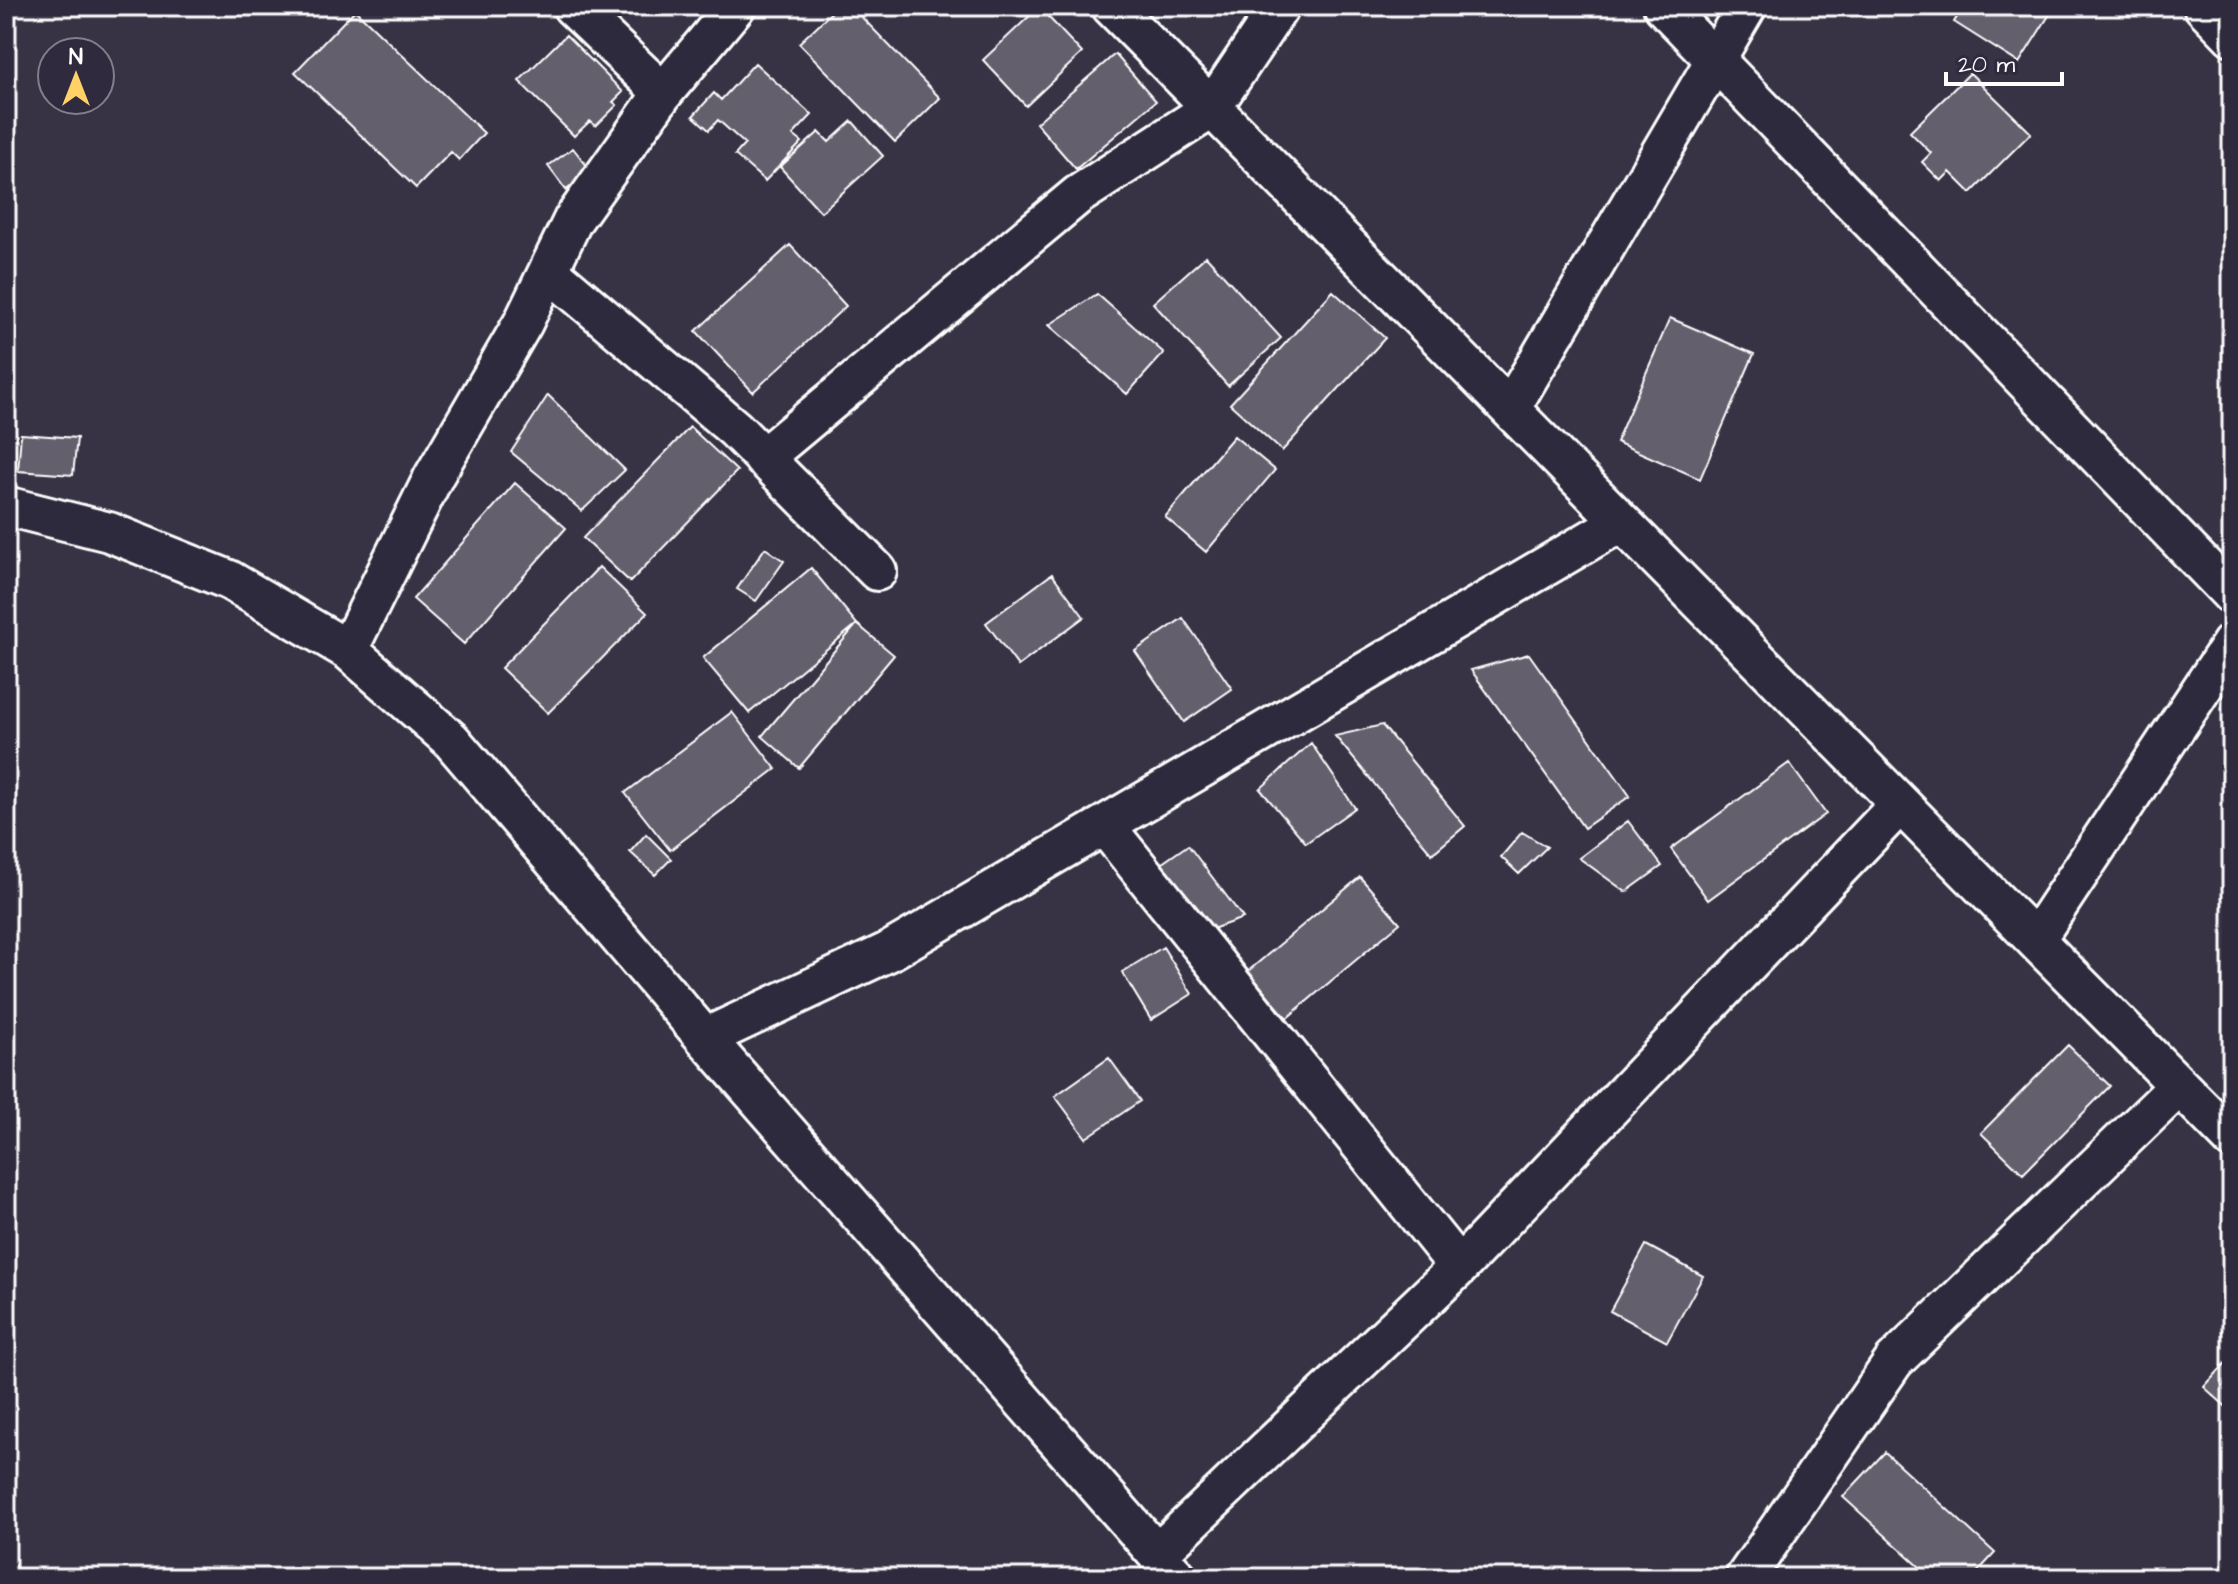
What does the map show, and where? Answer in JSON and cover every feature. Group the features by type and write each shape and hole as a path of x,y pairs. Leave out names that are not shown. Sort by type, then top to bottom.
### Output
{"street":[{"path":"572,6 663,93"},
{"path":"348,650 434,476 523,323 573,220 663,93 736,6"},
{"path":"1111,6 2232,1139"},
{"path":"763,458 1078,195 1211,109 1280,6"},
{"path":"1663,6 2232,595"},
{"path":"1510,409 1716,64 1747,6"},
{"path":"2203,6 2232,36"},
{"path":"549,271 763,458 877,571"},
{"path":"6,506 109,532 229,580 348,650 451,740 705,1038 1168,1566 1459,1267 1900,804"},
{"path":"705,1038 888,952 1621,522"},
{"path":"2035,940 2232,643"},
{"path":"1105,826 1459,1267"},
{"path":"1745,1578 1894,1361 2179,1086"}],"building":[{"path":"838,6 851,6 940,98 895,142 799,43"},
{"path":"1964,6 2055,6 2019,63 1954,22"},
{"path":"1039,7 1082,53 1026,106 983,60"},
{"path":"355,10 484,133 459,160 451,152 416,188 295,72"},
{"path":"566,35 623,92 613,102 617,105 596,126 590,121 574,136 519,81"},
{"path":"1115,54 1156,101 1076,169 1036,123"},
{"path":"755,63 812,115 793,135 802,142 765,181 735,155 745,144 718,120 709,130 693,116 714,93 721,100"},
{"path":"1970,73 2031,133 1971,193 1950,172 1941,181 1922,162 1931,153 1910,132"},
{"path":"852,121 883,156 821,212 780,167 819,132 829,142"},
{"path":"573,148 591,171 566,190 548,166"},
{"path":"790,245 846,306 753,392 696,331"},
{"path":"1206,256 1281,338 1228,386 1153,303"},
{"path":"1333,291 1385,338 1282,451 1230,404"},
{"path":"1097,294 1164,353 1127,394 1049,325"},
{"path":"1670,318 1754,354 1700,479 1616,442"},
{"path":"548,395 625,470 582,511 511,452"},
{"path":"690,427 737,471 630,582 583,538"},
{"path":"21,434 77,438 73,475 18,471"},
{"path":"1234,436 1275,470 1206,552 1165,517"},
{"path":"515,483 566,528 464,644 413,599"},
{"path":"765,548 784,561 756,601 737,589"},
{"path":"599,567 647,613 548,713 501,668"},
{"path":"811,568 857,624 749,713 703,658"},
{"path":"1052,574 1084,617 1018,666 986,623"},
{"path":"1183,618 1232,689 1184,722 1135,651"},
{"path":"857,624 894,655 799,768 762,736"},
{"path":"1529,654 1630,796 1584,828 1471,670"},
{"path":"732,712 776,769 670,850 625,793"},
{"path":"1382,725 1465,826 1432,854 1335,736"},
{"path":"1311,743 1355,808 1306,843 1260,789"},
{"path":"1789,763 1826,814 1708,900 1671,849"},
{"path":"1628,821 1662,866 1626,892 1579,858"},
{"path":"1522,832 1547,847 1519,874 1501,857"},
{"path":"646,834 671,859 655,875 630,852"},
{"path":"1188,845 1243,918 1193,936 1145,875"},
{"path":"1360,877 1400,923 1287,1018 1247,972"},
{"path":"1163,947 1192,994 1151,1020 1122,972"},
{"path":"2068,1045 2110,1086 2023,1174 1981,1133"},
{"path":"1109,1058 1140,1101 1086,1138 1055,1096"},
{"path":"1646,1245 1703,1276 1667,1342 1610,1311"},
{"path":"2232,1356 2232,1412 2204,1387"},
{"path":"1885,1452 1995,1553 1972,1578 1932,1578 1843,1497"}]}
